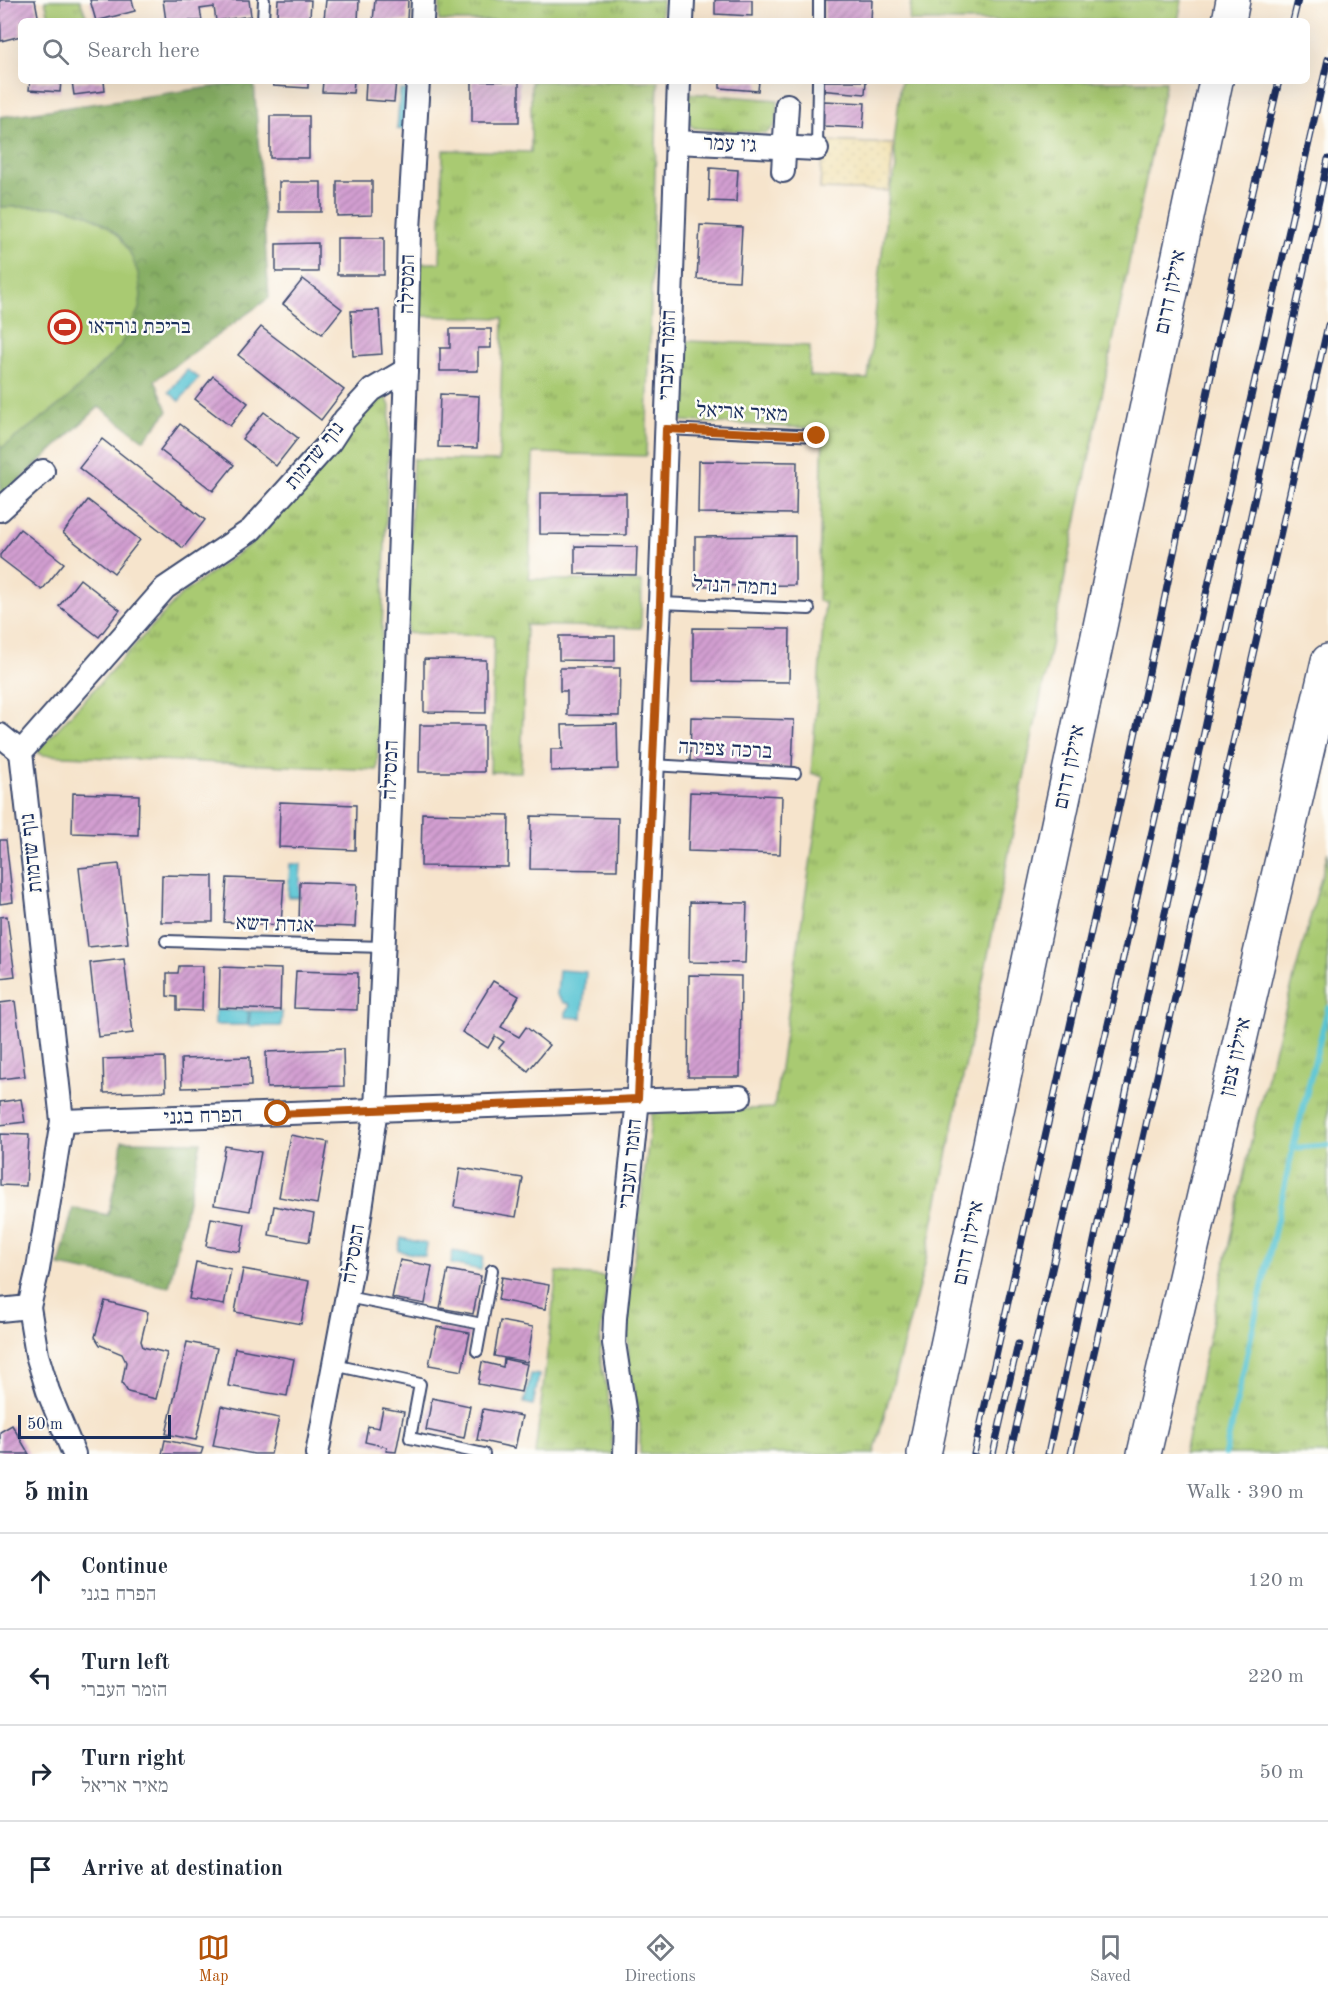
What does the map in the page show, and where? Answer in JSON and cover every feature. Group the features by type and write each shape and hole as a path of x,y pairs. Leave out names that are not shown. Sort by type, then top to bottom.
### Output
{"highway":[{"path":"1230,18 1233,0"},
{"name":"איילון דרום","path":"924,1454 1215,84"},
{"name":"איילון צפון","path":"1144,1454 1328,661"}],"street":[{"path":"422,18 423,0"},
{"path":"682,18 683,0"},
{"name":"המסילה","path":"317,1454 347,1297 375,1109 384,947 406,370 409,230 418,84"},
{"name":"הזמר העברי","path":"626,1454 625,1414 614,1343 638,1099 660,603 679,84"},
{"name":"ג׳ו עמר","path":"783,171 787,105"},
{"name":"ג׳ו עמר","path":"676,142 817,149"},
{"name":"נוף שדמות","path":"75,1454 48,1391 37,1355 29,1307 38,1269 62,1121 21,752 165,588 251,530 330,442 345,419 372,390 406,370"},
{"path":"0,510 43,471"},
{"path":"0,735 21,752"},
{"name":"הפרח בגני","path":"62,1121 740,1097"},
{"path":"0,1310 29,1307"}],"lane":[{"path":"263,18 264,0"},
{"path":"819,0 819,18"},
{"path":"817,149 818,84"},
{"name":"מאיר אריאל","path":"666,429 817,436"},
{"name":"נחמה הנדל","path":"660,603 809,609"},
{"name":"ברכה צפירה","path":"652,765 795,773"},
{"name":"אגדת דשא","path":"166,941 384,947"},
{"path":"477,1351 492,1270"},
{"path":"347,1297 482,1324"},
{"path":"334,1365 420,1384 410,1438 484,1454"}],"green space":[{"path":"45,0 80,0 87,18 49,18"},
{"path":"440,0 662,0 661,18 439,18"},
{"path":"911,0 1182,0 1179,18 909,18"},
{"path":"233,84 254,84 269,298 155,380 168,411 144,440 99,407 0,498 0,449 67,399 64,207 0,207 0,117"},
{"path":"531,84 658,84 646,456 533,453 529,579 642,582 641,628 526,625 521,772 490,772 494,636 407,633 413,459 499,461 503,318 420,316 421,263 440,263 443,150 531,152"},
{"path":"901,84 1165,84 925,1264 874,1454 640,1454 640,1425 629,1366 627,1317 652,1113 774,1108 823,777 811,773 825,602 818,601 823,429 682,421 687,341 810,346 809,376 868,379 889,191 896,169 894,144"},
{"path":"687,93 778,100 776,123 766,133 694,128 689,124"},
{"name":"בריכת נורדאו","path":"0,207 64,207 89,215 107,226 120,237 130,253 138,273 141,295 139,309 120,346 67,399 0,449"},
{"path":"379,395 386,397 390,406 377,770 38,753 39,749 181,595 259,538 343,442 352,420"},
{"path":"1328,852 1328,1454 1184,1454 1256,1118"},
{"path":"122,1141 201,1142 169,1287 59,1266 73,1208 108,1215"},
{"path":"557,1272 607,1277 600,1342 601,1361 608,1394 613,1454 535,1454"}],"sand":[{"path":"823,141 894,144 889,191 820,189"}],"water":[{"path":"400,90 409,90 406,130 397,129"},
{"path":"187,370 199,378 179,401 169,392"},
{"path":"290,864 301,864 299,897 288,897"},
{"path":"559,970 586,972 582,1018 566,1017 570,1006 557,995"},
{"path":"215,1010 248,1011 248,1025 215,1025"},
{"path":"250,1011 282,1012 281,1026 249,1026"},
{"path":"401,1238 427,1244 425,1256 398,1251"},
{"path":"453,1251 483,1257 481,1270 451,1264"},
{"path":"531,1374 539,1375 533,1405 524,1403"}],"building":[{"path":"0,0 35,0 38,18 18,18 18,37 1,41"},
{"path":"90,0 132,0 135,11 108,18 95,18"},
{"path":"163,0 249,0 251,16 216,18 214,7 200,9 202,18 166,18"},
{"path":"278,0 311,0 310,18 277,16"},
{"path":"326,0 359,0 358,18 324,18"},
{"path":"375,0 408,0 407,18 373,18"},
{"path":"715,0 752,0 752,16 715,14"},
{"path":"825,0 872,0 871,18 824,18"},
{"path":"30,84 61,84 60,92 29,90"},
{"path":"72,84 104,84 105,91 74,95"},
{"path":"273,84 308,84 308,88 273,86"},
{"path":"323,84 354,84 353,93 322,92"},
{"path":"366,84 396,84 394,102 365,100"},
{"path":"472,84 519,84 519,122 472,122"},
{"path":"720,84 759,84 758,91 720,88"},
{"path":"819,84 866,84 865,94 818,90"},
{"path":"824,101 865,103 863,128 823,126"},
{"path":"270,116 309,116 309,158 270,158"},
{"path":"710,168 738,170 736,202 709,201"},
{"path":"337,181 372,181 372,215 337,216"},
{"path":"279,182 321,182 321,212 279,212"},
{"path":"700,225 742,227 739,281 697,279"},
{"path":"337,238 384,238 384,275 337,275"},
{"path":"318,243 318,272 276,272 276,244"},
{"path":"303,279 342,309 322,334 283,304"},
{"path":"379,310 382,354 353,356 351,311"},
{"path":"261,327 344,390 321,420 238,355"},
{"path":"450,329 491,329 491,348 478,348 478,371 440,371 440,348 450,348"},
{"path":"213,376 248,403 230,426 195,399"},
{"path":"440,394 479,396 477,448 438,447"},
{"path":"264,412 298,438 276,466 242,439"},
{"path":"180,424 234,465 213,491 160,450"},
{"path":"102,439 205,520 183,548 79,468"},
{"path":"699,461 797,462 796,514 698,513"},
{"path":"540,493 626,493 626,535 540,534"},
{"path":"88,500 140,540 114,573 63,533"},
{"path":"20,529 64,563 42,590 0,558"},
{"path":"795,536 795,585 695,586 695,537"},
{"path":"575,546 637,547 636,575 575,574"},
{"path":"80,579 120,610 99,637 59,606"},
{"path":"693,628 790,629 789,682 693,681"},
{"path":"559,636 615,636 615,661 559,660"},
{"path":"424,659 486,660 486,713 424,712"},
{"path":"560,668 620,668 619,716 567,715 567,691 560,691"},
{"path":"691,717 794,720 792,767 690,765"},
{"path":"617,724 618,769 551,771 551,749 563,749 562,725"},
{"path":"420,725 484,725 484,772 419,772"},
{"path":"690,792 782,796 780,854 688,851"},
{"path":"73,793 139,795 138,835 72,833"},
{"path":"280,802 356,805 355,850 279,847"},
{"path":"422,813 509,815 508,867 421,866"},
{"path":"531,816 618,818 617,870 530,869"},
{"path":"0,840 6,840 13,902 0,904"},
{"path":"119,864 128,943 88,947 79,868"},
{"path":"162,875 213,876 213,922 161,922"},
{"path":"227,878 284,880 281,925 224,922"},
{"path":"300,882 357,884 355,927 299,925"},
{"path":"690,902 747,903 745,963 689,962"},
{"path":"7,916 15,976 0,978 0,917"},
{"path":"124,959 133,1033 98,1037 90,963"},
{"path":"179,966 203,966 202,1011 177,1010 177,997 167,996 167,973 178,973"},
{"path":"220,967 281,969 280,1010 219,1008"},
{"path":"296,971 358,973 357,1010 294,1008"},
{"path":"689,975 741,976 740,1077 688,1077"},
{"path":"493,981 519,996 501,1027 519,1037 526,1027 549,1045 528,1071 499,1048 504,1042 495,1036 488,1048 462,1032"},
{"path":"15,1001 25,1076 0,1079 0,1003"},
{"path":"343,1049 344,1086 267,1088 266,1052"},
{"path":"165,1057 166,1091 104,1093 103,1059"},
{"path":"250,1057 251,1086 182,1088 181,1059"},
{"path":"21,1099 25,1122 0,1125 0,1102"},
{"path":"0,1134 29,1135 26,1186 0,1185"},
{"path":"290,1135 328,1142 317,1204 279,1197"},
{"path":"225,1146 261,1152 250,1211 214,1205"},
{"path":"460,1168 523,1178 516,1217 454,1207"},
{"path":"274,1206 314,1214 309,1242 269,1235"},
{"path":"211,1218 245,1224 240,1252 206,1246"},
{"path":"400,1260 432,1266 425,1304 392,1298"},
{"path":"196,1262 231,1269 224,1305 189,1299"},
{"path":"243,1269 309,1281 301,1324 235,1312"},
{"path":"448,1270 481,1276 473,1314 440,1308"},
{"path":"502,1277 549,1285 545,1309 498,1300"},
{"path":"105,1301 148,1312 141,1341 143,1347 167,1353 156,1399 128,1392 122,1383 126,1362 122,1354 100,1345 95,1337"},
{"path":"500,1321 533,1327 527,1362 494,1356"},
{"path":"437,1327 470,1333 462,1371 429,1365"},
{"path":"187,1342 217,1348 196,1440 166,1434"},
{"path":"235,1348 294,1359 287,1396 228,1386"},
{"path":"504,1359 527,1364 521,1392 478,1384 482,1362 503,1367"},
{"path":"432,1398 470,1406 464,1438 426,1430"},
{"path":"221,1406 279,1418 271,1454 254,1454 213,1446"},
{"path":"383,1408 404,1412 396,1452 386,1451 387,1447 365,1442 368,1426 379,1428"},
{"path":"483,1409 522,1416 515,1448 477,1440"},
{"path":"12,1425 29,1454 0,1454 0,1432"},
{"path":"165,1440 203,1448 201,1454 162,1454"}],"waterway":[{"path":"1225,1454 1293,1148 1328,1008"},
{"path":"1293,1148 1328,1145"}],"railway":[{"path":"1294,18 1298,0"},
{"path":"1010,1454 1328,59"},
{"path":"974,1454 1147,682 1221,328 1278,84"},
{"path":"1048,1454 1328,159"},
{"path":"1071,1454 1328,325"},
{"path":"993,1454 1018,1344"}],"place":[{"name":"בריכת נורדאו","path":"65,327"}],"route":[{"path":"278,1114 638,1099 666,429 817,436"}]}
